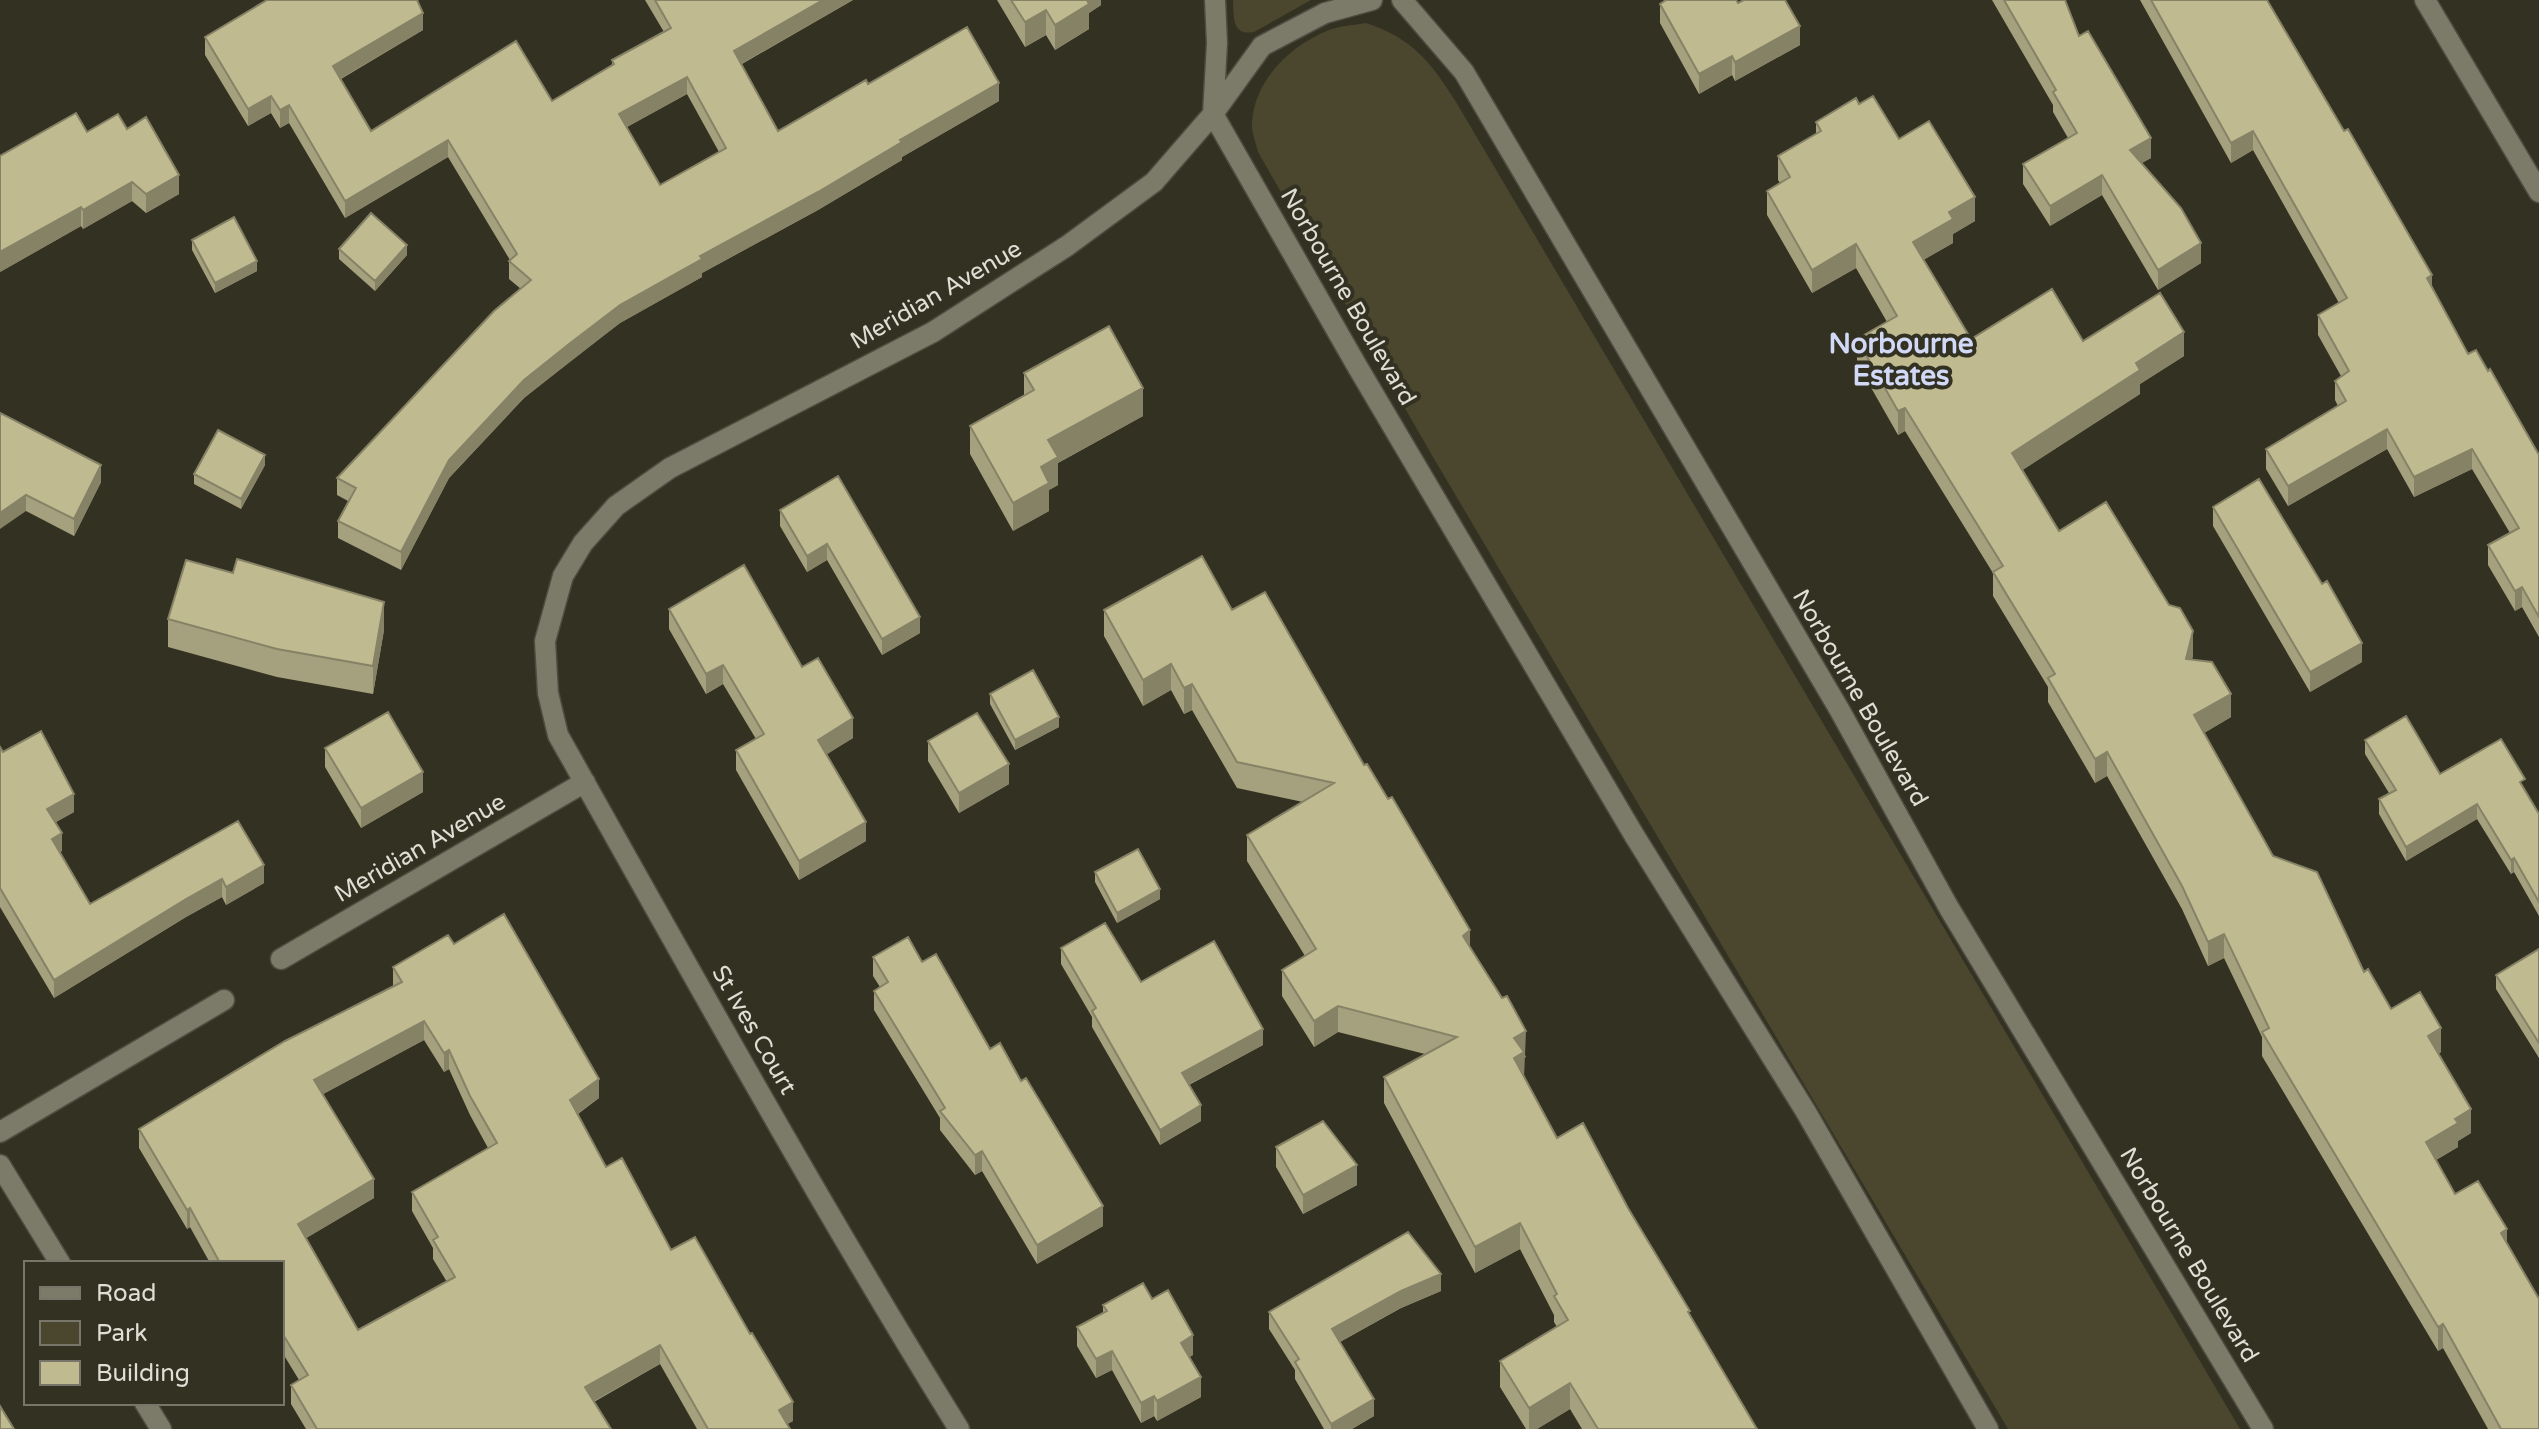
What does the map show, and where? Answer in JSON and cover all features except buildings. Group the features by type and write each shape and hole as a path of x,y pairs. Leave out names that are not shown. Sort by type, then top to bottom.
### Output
{"street":[{"path":"1213,114 1217,43 1215,0"},
{"name":"Meridian Avenue","path":"545,641 563,576 583,543 616,506 670,468 933,332 1067,246 1154,182 1213,114 1262,46 1325,13 1372,0"},
{"name":"Norbourne Boulevard","path":"1402,0 1464,72 1839,709 1949,908 2263,1429"},
{"path":"2425,0 2539,192"},
{"name":"Norbourne Boulevard","path":"1213,114 1634,835 1806,1112 1988,1429"},
{"name":"St Ives Court","path":"545,641 548,693 558,735 752,1080 901,1336 959,1429"},
{"name":"Meridian Avenue","path":"281,959 585,782"},
{"path":"0,1132 224,1000"},
{"path":"0,1165 59,1261"},
{"path":"146,1405 161,1429"}],"green space":[{"path":"1233,0 1311,0 1247,33 1236,24"},
{"path":"1366,23 1396,36 1419,53 1456,102 2240,1429 2008,1429 1433,457 1258,152 1252,126 1255,106 1277,66 1315,36"}],"district":[{"name":"Norbourne Estates","path":"1901,360"}]}
